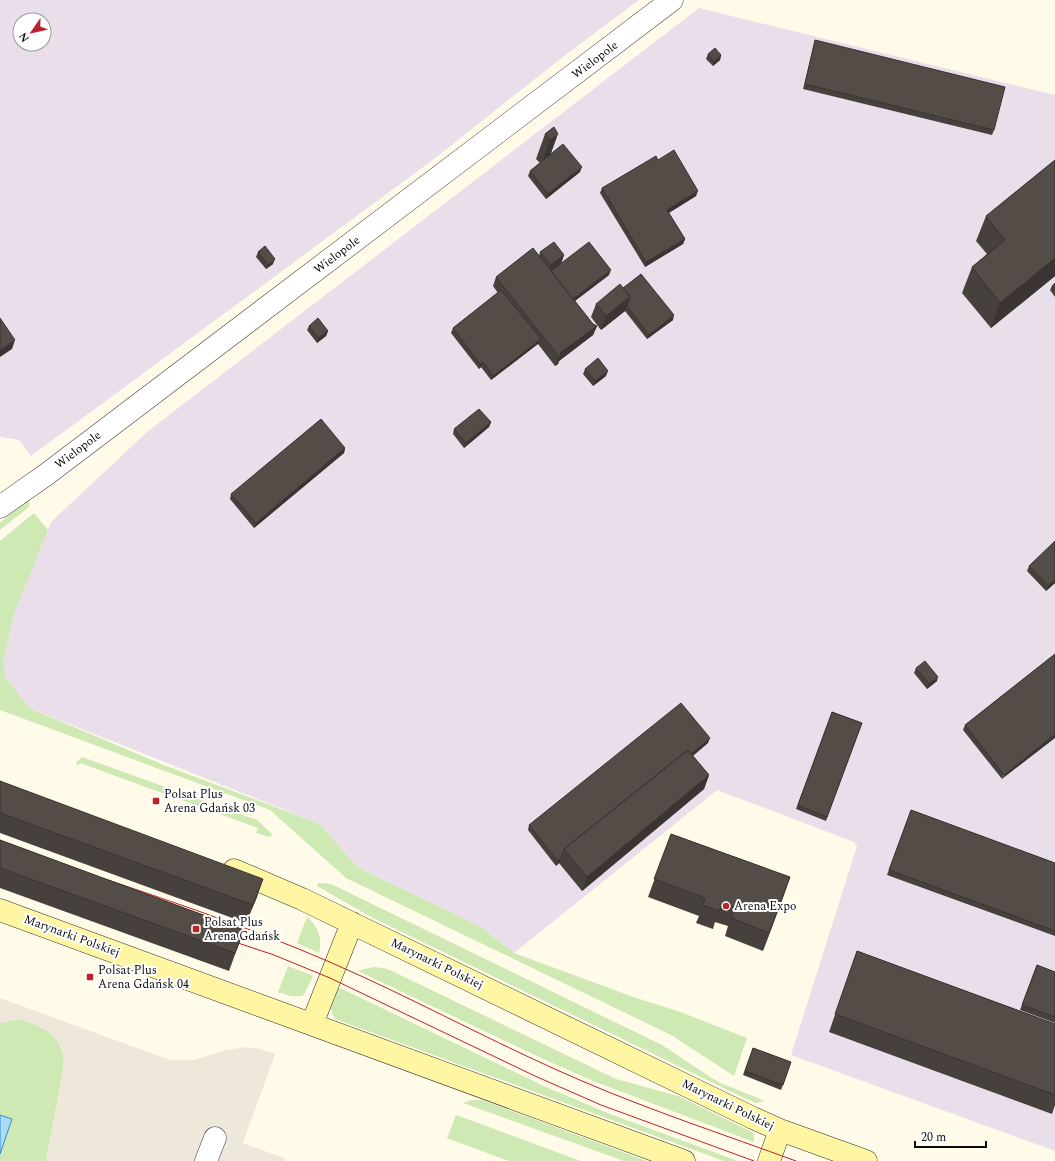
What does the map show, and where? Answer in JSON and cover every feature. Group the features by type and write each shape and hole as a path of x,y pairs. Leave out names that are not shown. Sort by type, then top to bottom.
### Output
{"main road":[{"name":"Marynarki Polskiej","path":"219,864 302,899 780,1130 866,1161"},
{"name":"Marynarki Polskiej","path":"0,910 684,1161"},
{"path":"312,1024 352,923"},
{"path":"769,1161 780,1130"}],"street":[{"name":"Wielopole","path":"0,507 59,465 444,175 672,0"},
{"path":"206,1161 215,1138"}],"shaded area":[{"path":"0,0 639,0 564,56 434,159 31,456 19,440 0,437"},
{"path":"699,8 1055,95 1055,1151 791,1055 857,846 854,842 717,790 514,953 481,927 357,867 320,824 29,708 6,678 3,663 14,614 51,522 147,432"},
{"path":"0,998 170,1060 194,1060 225,1050 246,1047 261,1049 275,1054 243,1143 286,1159 286,1161 46,1161 64,1065 62,1048 51,1033 30,1022 18,1019 0,1023"}],"green space":[{"path":"30,498 29,507 0,530 0,523"},
{"path":"34,513 48,530 14,614 3,663 6,678 29,708 164,765 320,824 357,867 481,927 514,953 636,998 678,1011 747,1038 734,1076 671,1035 346,878 270,810 0,710 0,541"},
{"path":"82,757 257,820 273,835 269,837 256,833 258,828 80,763 78,766 76,763"},
{"path":"318,883 331,884 662,1045 718,1082 765,1101 756,1103 740,1096 369,916 317,886"},
{"path":"307,917 317,928 319,933 319,953 297,943"},
{"path":"288,966 313,976 302,996 291,996 278,992"},
{"path":"373,967 384,968 394,972 616,1079 678,1096 752,1132 754,1135 754,1142 593,1081 358,971"},
{"path":"338,987 544,1086 610,1114 738,1161 724,1161 335,1019 330,1008"},
{"path":"18,1019 38,1025 53,1035 62,1050 64,1060 46,1161 0,1161 0,1154 12,1119 0,1115 0,1023"},
{"path":"471,1100 482,1100 647,1161 624,1161 463,1103"},
{"path":"456,1115 581,1161 509,1161 447,1138"}],"water":[{"path":"0,1115 12,1119 0,1154"}],"building":[{"path":"815,40 1005,87 994,130 805,84"},
{"path":"715,48 721,55 714,62 708,54"},
{"path":"554,127 558,134 550,140 545,134"},
{"path":"563,144 582,167 548,194 530,171"},
{"path":"674,150 698,191 667,210 685,239 646,262 602,188 656,156 658,160"},
{"path":"1055,160 1055,258 1000,303 972,267 1005,240 986,216"},
{"path":"554,242 564,255 551,265 540,252"},
{"path":"589,242 611,270 573,299 551,271"},
{"path":"265,246 275,259 268,265 258,252"},
{"path":"533,248 593,324 597,326 560,353 561,355 559,357 496,277"},
{"path":"641,274 674,315 649,335 627,306 630,297 623,288"},
{"path":"1055,283 1055,290 1052,286"},
{"path":"620,284 630,297 606,316 596,304"},
{"path":"501,290 541,339 493,376 483,362 480,364 453,328"},
{"path":"0,318 15,340 0,350"},
{"path":"318,318 328,331 318,338 309,326"},
{"path":"598,358 608,371 595,381 585,369"},
{"path":"479,409 491,422 466,443 454,429"},
{"path":"321,419 345,448 256,523 231,494"},
{"path":"1055,541 1055,580 1048,586 1029,566"},
{"path":"1055,654 1055,734 1004,775 965,725"},
{"path":"925,661 938,677 929,684 916,668"},
{"path":"681,703 710,738 691,754 688,750 564,849 561,858 558,861 529,825"},
{"path":"832,712 862,723 827,817 798,805"},
{"path":"688,750 709,775 587,877 564,849"},
{"path":"0,781 263,879 253,905 0,813"},
{"path":"911,810 1055,863 1055,931 889,870"},
{"name":"Arena Expo","path":"671,834 790,877 769,933 731,918 735,908 722,904 719,911 703,905 705,898 654,879"},
{"path":"0,840 244,930 235,953 0,868"},
{"path":"857,951 1055,1024 1055,1095 835,1014"},
{"path":"1037,965 1055,972 1055,1017 1022,1005"},
{"path":"753,1048 791,1062 783,1085 745,1071"}],"tram line":[{"path":"105,879 267,936 361,976 526,1056 582,1081 662,1113 796,1161"},
{"path":"229,940 274,955 330,978 535,1076 601,1105 754,1161"}],"place":[{"name":"Polsat Plus Arena Gdańsk 03","path":"156,801"},
{"name":"Arena Expo","path":"726,906"},
{"name":"Polsat Plus Arena Gdańsk","path":"196,929"},
{"name":"Polsat Plus Arena Gdańsk 04","path":"90,977"}]}
